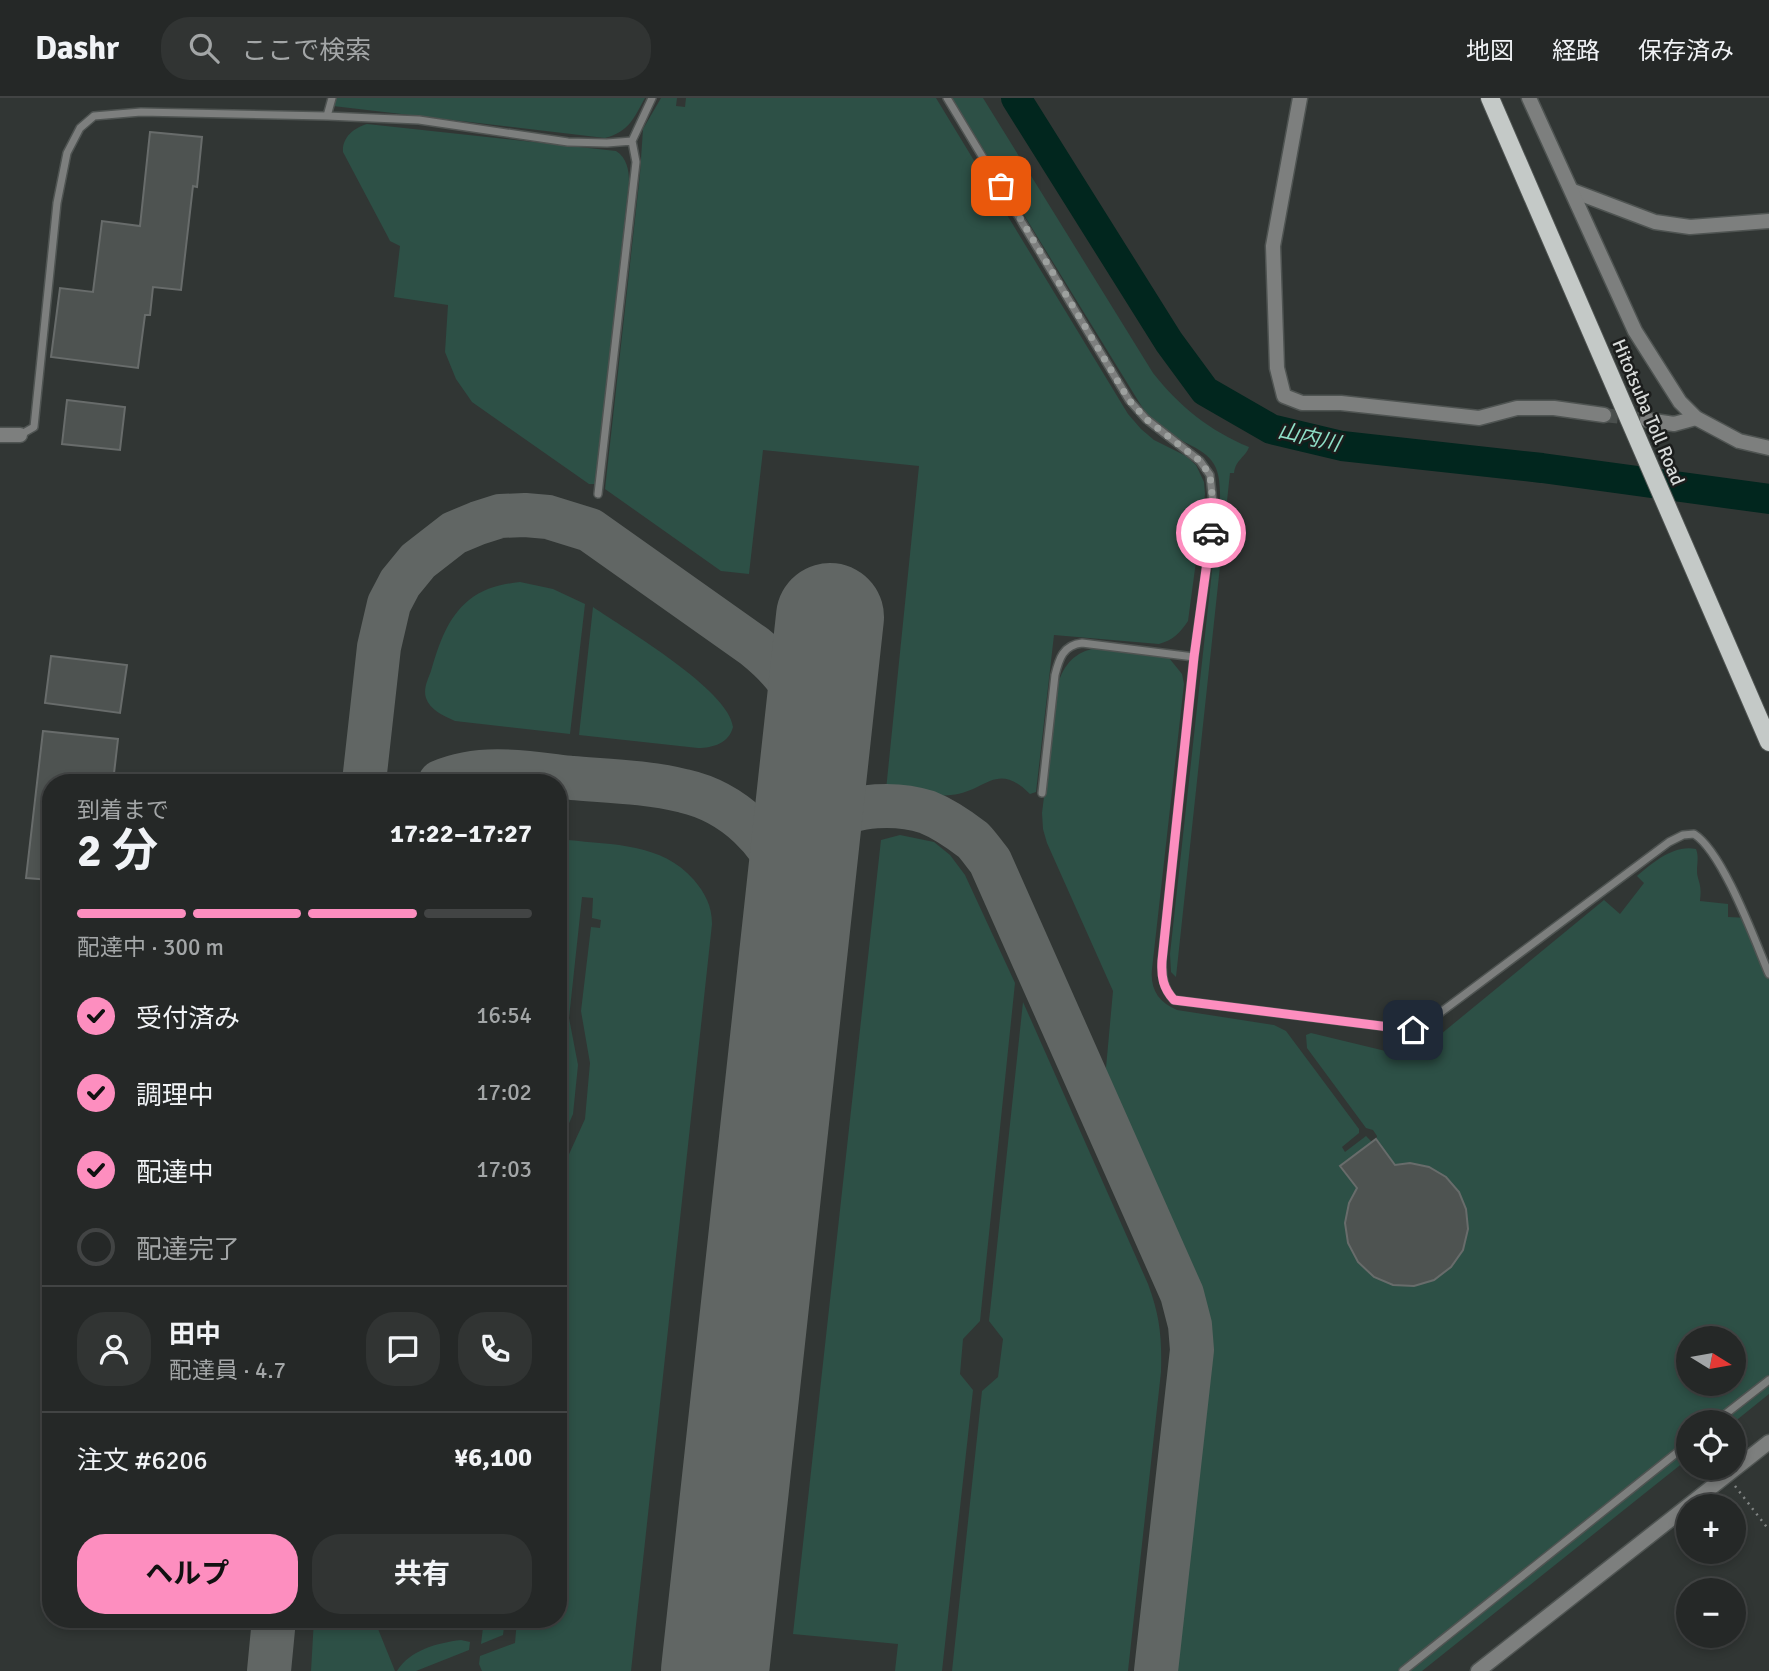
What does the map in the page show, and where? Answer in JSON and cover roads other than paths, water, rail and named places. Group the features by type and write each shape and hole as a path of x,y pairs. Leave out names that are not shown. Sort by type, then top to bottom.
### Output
{"main road":[{"name":"Hitotsuba Toll Road","path":"1490,98 1769,742"}],"street":[{"path":"1300,98 1273,246 1277,368 1284,396 1302,403 1341,403 1479,418 1517,408 1554,408 1604,415"},
{"path":"1529,98 1635,331 1680,402 1696,418 1739,441 1769,449"},
{"path":"1573,191 1655,222 1690,227 1769,221"},
{"path":"1647,419 1674,424 1696,418"},
{"path":"0,435 20,435"},
{"path":"1478,1671 1769,1441"}],"lane":[{"path":"327,116 332,98"},
{"path":"598,494 636,162 632,141 652,98"},
{"path":"947,98 1129,400 1146,419 1200,461 1210,475 1214,513 1194,657 1162,961 1161,977 1167,992 1174,1000 1413,1030 1669,842 1683,835 1694,834 1709,848 1735,894 1769,974"},
{"path":"20,435 34,427 57,203 66,153 80,128 94,116 141,111 419,120 568,142 632,141"},
{"path":"1042,793 1055,675 1059,658 1065,650 1073,644 1082,643 1194,657"},
{"path":"1731,1410 1769,1380"},
{"path":"1403,1671 1676,1453"}],"waterway":[{"name":"山内川","path":"1016,98 1169,342 1205,391 1271,429 1342,446 1542,468 1769,499"}],"tunnel":[{"path":"1604,415 1647,420"}]}
